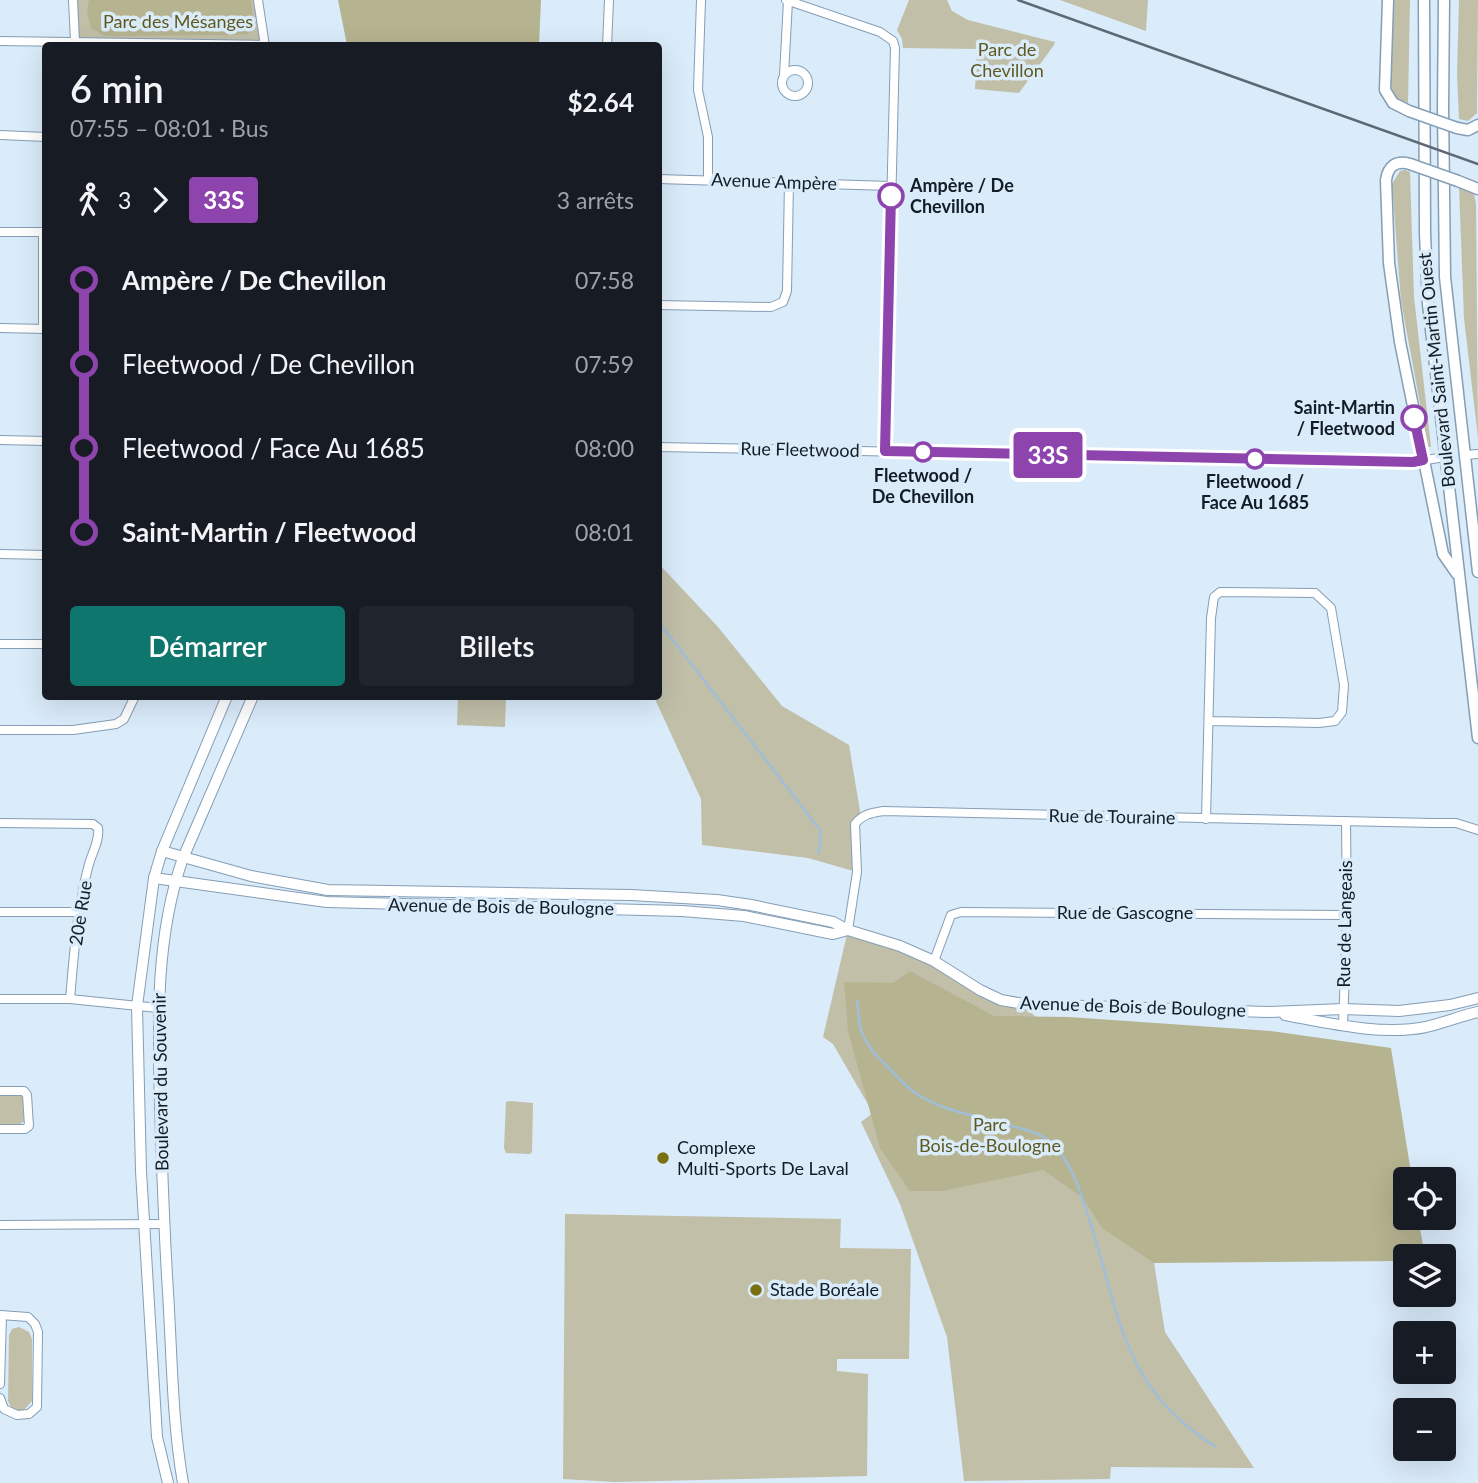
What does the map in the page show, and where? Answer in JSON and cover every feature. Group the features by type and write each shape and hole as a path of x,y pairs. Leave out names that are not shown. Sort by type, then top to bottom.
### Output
{"main road":[{"path":"1388,0 1385,90 1393,103 1457,128 1471,130 1478,124"},
{"name":"Boulevard Saint-Martin Ouest","path":"1424,0 1426,268 1478,738"},
{"name":"Boulevard Saint-Martin Ouest","path":"1444,0 1444,248 1448,309 1478,572"},
{"path":"1459,577 1443,554 1396,319 1388,242 1387,173 1397,163 1410,164 1478,189"}],"street":[{"path":"0,41 75,42 72,0"},
{"path":"258,0 265,42"},
{"path":"607,42 609,0"},
{"path":"701,0 698,90 708,137 708,180"},
{"path":"784,75 787,0 880,32 893,41 895,48 885,451"},
{"path":"0,135 42,136"},
{"name":"Avenue Ampère","path":"662,179 891,186"},
{"path":"662,305 771,307 783,302 787,291 789,182"},
{"path":"0,232 42,232"},
{"path":"0,328 42,329"},
{"path":"0,440 42,441"},
{"name":"Rue Fleetwood","path":"662,447 1398,462 1446,457"},
{"path":"1465,455 1478,454"},
{"path":"0,554 42,555"},
{"path":"1206,819 1211,618 1214,597 1220,592 1315,593 1331,608 1345,685 1342,712 1335,721 1210,721"},
{"path":"0,644 42,644"},
{"path":"0,730 73,730 116,724 124,719 133,700"},
{"name":"Boulevard du Souvenir","path":"168,1483 157,1437 144,1224 137,1006 154,878 162,851 225,700"},
{"name":"Boulevard du Souvenir","path":"183,1483 177,1437 164,1224 158,1008 163,946 175,882 183,858 251,700"},
{"name":"Rue de Touraine","path":"848,930 857,872 855,824 870,813 883,811 1456,823 1478,830"},
{"name":"Rue de Langeais","path":"1343,1026 1347,915 1346,821"},
{"name":"20e Rue","path":"0,823 93,824 98,828 99,834 79,912 70,999"},
{"name":"Avenue de Bois de Boulogne","path":"162,851 251,876 328,890 631,895 717,900 833,922 934,961 1001,1000 1024,1004 1267,1012 1399,1010 1450,1005 1478,998"},
{"name":"Avenue de Bois de Boulogne","path":"154,878 337,903 682,911 744,916 833,934 848,930"},
{"path":"0,912 79,912"},
{"name":"Rue de Gascogne","path":"934,961 951,915 961,912 1347,915"},
{"path":"0,999 70,999 158,1008"},
{"name":"Avenue de Bois de Boulogne","path":"1267,1012 1343,1026 1389,1029 1424,1028 1478,1012"},
{"path":"0,1091 24,1091 27,1095 29,1126 26,1129 0,1129"},
{"path":"0,1225 164,1224"},
{"path":"0,1384 1,1315 28,1317 38,1332 37,1407 29,1414 17,1415 4,1409 0,1398"}],"green space":[{"name":"Parc des Mésanges","path":"73,0 258,0 265,42 75,42"},
{"name":"Parc des Mésanges","path":"89,0 251,0 254,26 248,34 233,35 104,36 91,28 87,12"},
{"path":"338,0 541,0 539,42 346,42"},
{"name":"Parc de Chevillon","path":"909,0 947,0 952,11 968,20 1055,42 1019,93 975,89 977,49 903,48 897,30"},
{"path":"1060,0 1148,0 1146,31"},
{"path":"1393,0 1410,0 1408,103 1396,98 1391,86"},
{"path":"1459,0 1478,0 1477,113 1468,121 1459,119"},
{"path":"1400,171 1410,172 1414,297 1431,447 1428,447 1401,301 1392,184"},
{"path":"1459,187 1474,194 1476,204 1478,438 1464,318"},
{"path":"662,567 718,627 782,706 849,745 861,817 855,824 857,872 808,858 702,845 701,799 655,700 662,700"},
{"path":"458,700 506,700 505,727 457,725"},
{"name":"Parc Bois-de-Boulogne","path":"848,930 900,946 957,976 1024,1004 1087,1076 1154,1263 1165,1332 1254,1468 1111,1467 1110,1479 964,1481 947,1337 900,1204 861,1122 873,1113 833,1044 823,1037"},
{"path":"910,971 994,1016 1069,1017 1271,1031 1391,1048 1410,1167 1393,1167 1393,1230 1420,1230 1423,1244 1393,1244 1393,1261 1154,1263 1102,1228 1082,1197 1043,1170 942,1191 910,1191 880,1148 848,1031 844,982 893,983"},
{"path":"0,1095 24,1097 24,1121 20,1124 0,1124"},
{"path":"506,1102 533,1103 530,1154 506,1153 504,1148"},
{"path":"565,1214 841,1219 840,1248 911,1249 909,1359 837,1359 837,1371 868,1374 867,1476 615,1482 563,1479"},
{"path":"19,1327 29,1332 32,1339 32,1401 23,1411 12,1409 8,1401 9,1335 12,1329"}],"waterway":[{"path":"662,626 820,830 818,853"},
{"path":"857,1001 860,1025 867,1042 880,1059 914,1092 946,1108 1035,1133 1047,1139 1059,1151 1079,1189 1118,1318 1142,1374 1160,1400 1184,1424 1216,1447"}],"railway":[{"path":"1018,0 1478,164"}],"bus line":[{"name":"33S","path":"891,196 885,451 1413,462 1423,460 1414,418"}],"place":[{"name":"Ampère / De Chevillon","path":"891,196"},
{"name":"Saint-Martin / Fleetwood","path":"1414,418"},
{"name":"Fleetwood / De Chevillon","path":"923,452"},
{"name":"Fleetwood / Face Au 1685","path":"1255,459"},
{"name":"Complexe Multi-Sports De Laval","path":"663,1158"},
{"name":"Stade Boréale","path":"756,1290"}]}
